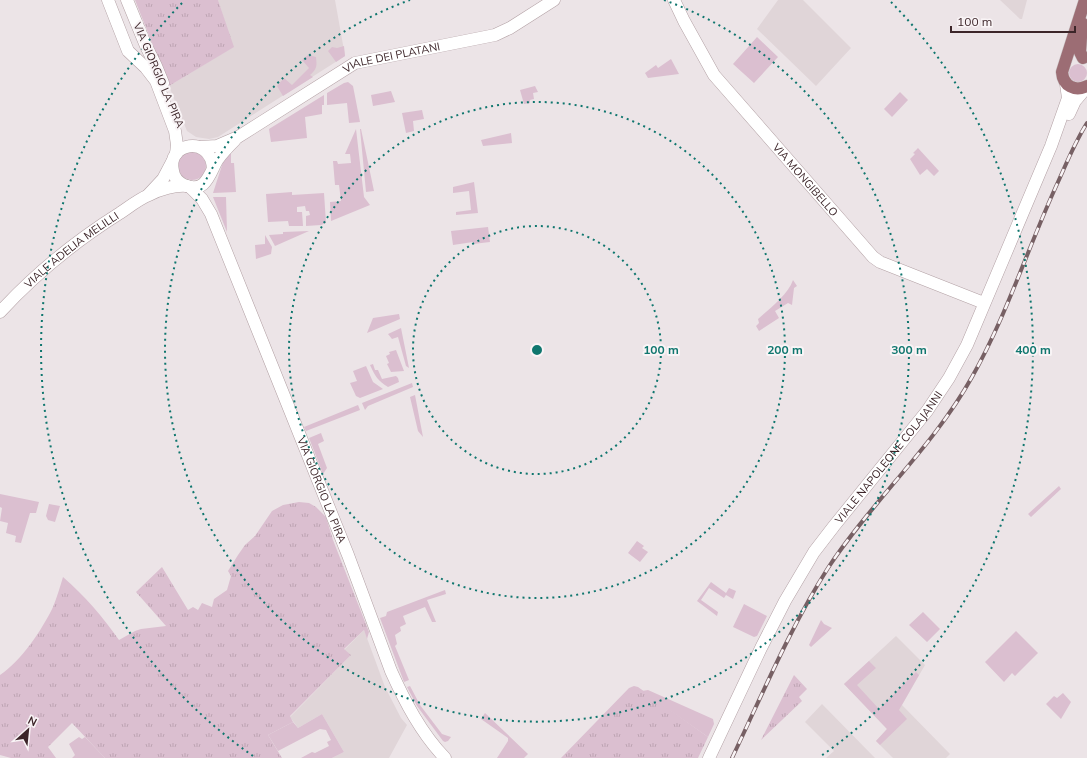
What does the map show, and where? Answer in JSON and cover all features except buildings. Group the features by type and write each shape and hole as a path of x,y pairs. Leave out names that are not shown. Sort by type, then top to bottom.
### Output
{"main road":[{"path":"1084,3 1080,52 1085,59"},
{"path":"1084,3 1062,76 1066,84 1085,89"},
{"path":"1064,66 1071,59 1079,57 1085,59"}],"street":[{"name":"VIA GIORGIO LA PIRA","path":"108,0 128,51 146,68 156,81 175,130 177,144 174,157"},
{"name":"VIA GIORGIO LA PIRA","path":"127,0 182,131 188,139 199,147"},
{"name":"VIALE DEI PLATANI","path":"238,137 356,63 495,34 510,28 554,0"},
{"name":"VIA MONGIBELLO","path":"674,0 714,75 873,257 880,262 984,303"},
{"name":"VIALE NAPOLEONE COLAJANNI","path":"709,758 785,601 811,558 834,526 907,436 950,378 967,345 1051,146 1068,98 1066,84"},
{"name":"VIALE NAPOLEONE COLAJANNI","path":"1051,146 1076,101 1085,89"},
{"path":"148,195 163,179 174,157 185,147 217,146 238,137"},
{"path":"148,195 175,187 195,187 205,183 223,152 238,137"},
{"path":"199,147 206,151 210,156 212,171 208,194 211,214"},
{"path":"174,157 173,174 176,179 202,199 211,214"},
{"name":"VIALE ADELIA MELILLI","path":"0,312 35,278 63,254 107,221 148,195"},
{"name":"VIA GIORGIO LA PIRA","path":"211,214 346,550 391,671 412,714 440,756"}],"shaded area":[{"path":"218,0 335,0 345,56 218,137 209,139 196,137 187,131 169,86 233,47"},
{"path":"778,0 803,0 851,48 816,86 757,29"},
{"path":"1000,0 1027,0 1022,19 1020,19"},
{"path":"364,630 385,687 401,718 407,725 389,758 332,758 344,752 322,714 298,728 290,717 351,655 344,650"},
{"path":"896,636 925,665 902,705 950,754 946,758 893,758 876,741 887,729 844,684"},
{"path":"822,704 875,758 826,758 834,751 805,722"}],"green space":[{"path":"135,0 218,0 234,47 169,86"},
{"path":"757,37 778,57 754,83 733,64"},
{"path":"344,46 345,56 336,62 328,51 332,47 337,48"},
{"path":"308,55 316,57 316,67 310,75 313,77 283,96 277,86 284,78 292,85 309,68 302,60"},
{"path":"671,59 679,74 648,78 645,73 656,65 658,68"},
{"path":"1074,64 1082,64 1087,69 1085,80 1082,82 1074,82 1069,77 1069,69"},
{"path":"348,82 353,86 360,122 349,123 347,103 327,105 327,93"},
{"path":"535,86 538,92 533,93 534,99 530,100 530,103 524,104 520,90"},
{"path":"391,91 395,102 373,106 371,95"},
{"path":"900,92 908,100 892,117 884,109"},
{"path":"324,95 322,114 305,117 307,138 271,142 269,129"},
{"path":"422,110 424,119 413,121 414,131 406,133 402,113"},
{"path":"356,129 364,197 370,205 331,221 330,202 341,201 339,185 335,185 333,161 337,161 338,164 351,163 350,154 345,154"},
{"path":"361,129 374,191 366,192"},
{"path":"511,133 512,143 483,146 481,140"},
{"path":"918,148 939,171 934,176 927,169 920,175 910,159"},
{"path":"192,152 202,156 206,166 202,176 192,180 182,176 178,166 182,156"},
{"path":"231,153 231,163 234,163 236,192 213,193 224,159"},
{"path":"474,182 478,213 456,215 456,212 471,210 469,191 453,193 453,187"},
{"path":"292,192 292,195 324,193 326,223 321,225 306,226 306,216 310,215 309,211 306,211 305,206 297,207 297,212 302,212 303,226 289,226 288,221 268,222 266,194"},
{"path":"213,197 226,197 227,232"},
{"path":"488,227 490,242 473,244 473,242 453,245 451,231"},
{"path":"309,231 275,246 269,235 283,234 283,232"},
{"path":"265,235 272,247 271,254 256,259 255,245 265,244"},
{"path":"793,280 797,286 794,288 792,305 788,303 775,311 779,318 759,331 756,326 759,323 758,319 783,296 791,286"},
{"path":"399,314 400,319 367,333 373,318"},
{"path":"401,328 409,368 406,366 398,337 392,339 388,334"},
{"path":"396,350 404,371 391,372 387,364 389,363 386,356 390,354 389,352"},
{"path":"373,364 375,370 378,370 382,379 396,376 399,382 388,387 385,385 377,378 370,365"},
{"path":"366,366 373,382 383,389 360,398 356,396 350,383 357,381 353,371"},
{"path":"412,383 413,387 368,406 365,410 362,403"},
{"path":"415,395 423,437 418,431 410,397"},
{"path":"358,405 360,410 306,431 304,427"},
{"path":"321,433 324,441 318,444 327,468 323,474 309,438"},
{"path":"1059,486 1061,489 1031,517 1028,514"},
{"path":"0,494 39,502 36,513 30,513 21,543 15,542 16,536 6,533 8,523 0,521 2,508 0,507"},
{"path":"299,502 309,503 316,507 326,517 333,540 369,632 367,639 364,630 344,649 351,655 290,716 293,722 268,735 282,758 105,758 72,723 48,747 56,758 11,758 0,755 0,675 16,662 37,635 53,607 63,577 93,607 119,640 141,629 166,626 136,592 162,567 188,610 193,607 198,610 202,603 212,607 214,599 227,590 231,576 228,571 238,555 245,545 255,536 272,511 283,505"},
{"path":"49,504 60,506 55,522 48,520 46,516"},
{"path":"637,541 644,546 642,548 648,552 640,562 628,553"},
{"path":"711,582 726,593 729,588 736,591 733,599 726,595 724,598 709,588 701,600 718,612 717,616 697,601"},
{"path":"445,590 446,594 427,600 436,622 432,622 425,607 403,616 406,624 400,627 401,631 395,635 397,644 395,646 409,680 404,682 380,618 386,616 387,612"},
{"path":"744,604 767,616 757,636 754,637 733,627"},
{"path":"923,612 940,629 927,642 909,625"},
{"path":"821,620 824,624 832,628 811,647 809,645"},
{"path":"1016,631 1038,653 1015,676 1012,673 1004,682 985,662"},
{"path":"869,661 876,668 857,685 879,709 916,672 919,675 899,710 907,719 880,745 876,741 887,729 844,684"},
{"path":"794,675 807,689 799,697 802,701 761,740"},
{"path":"410,686 420,705 442,734 451,737 448,741 443,741 417,706 407,687"},
{"path":"634,686 638,687 708,737 698,758 561,758 629,688"},
{"path":"648,690 713,719 714,724 708,737 642,691"},
{"path":"1063,693 1071,702 1061,719 1046,704 1054,696 1057,698"},
{"path":"485,713 528,754 524,758 497,758 508,741 508,738 481,719"},
{"path":"322,714 344,752 332,758 301,758 329,746 327,742 331,740 326,730 320,729 278,751 268,735 293,722 298,728"},
{"path":"79,737 82,739 85,737 105,758 72,758 75,755 69,744"}],"railway":[{"path":"732,758 789,637 814,590 845,543 939,427 972,377 996,330 1071,152 1087,123"}]}
